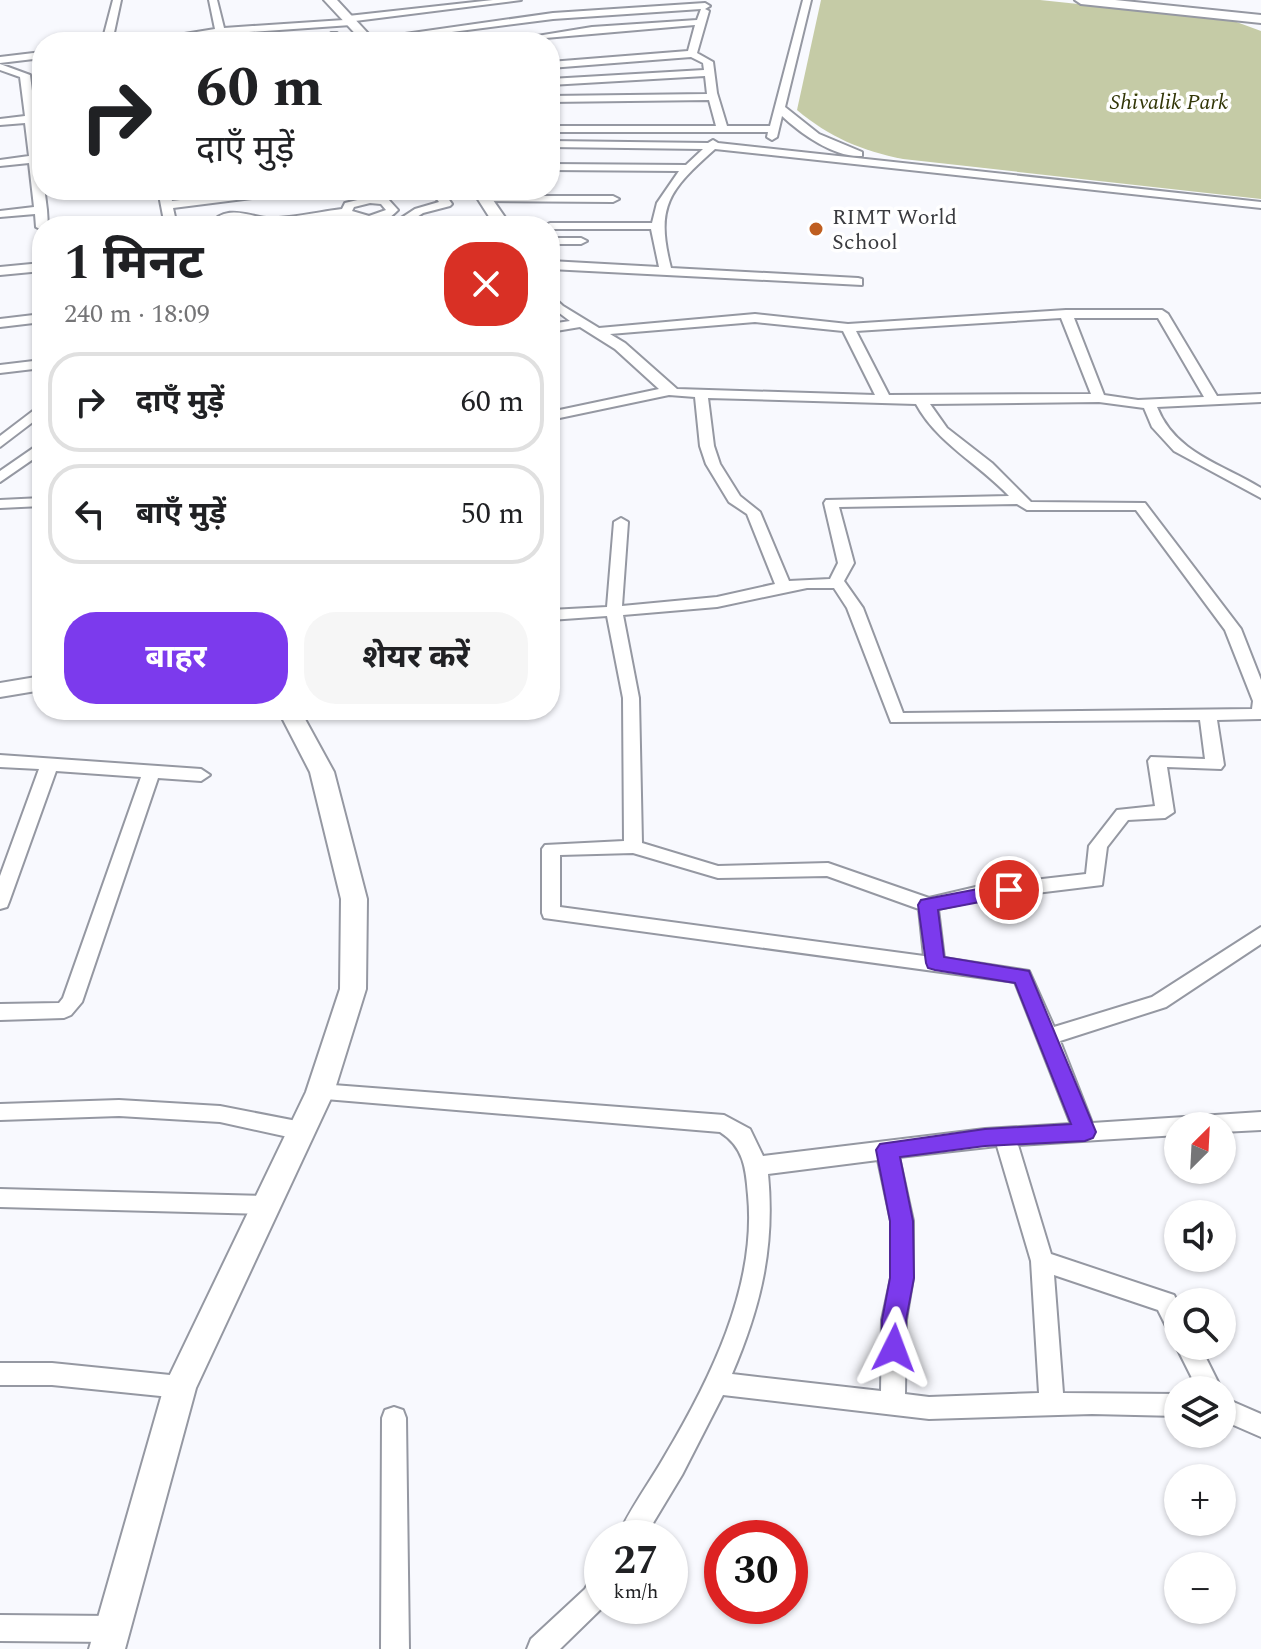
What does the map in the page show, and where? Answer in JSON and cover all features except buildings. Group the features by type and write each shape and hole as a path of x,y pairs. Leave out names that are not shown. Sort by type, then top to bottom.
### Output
{"street":[{"path":"109,32 117,0"},
{"path":"213,0 220,31"},
{"path":"330,0 359,31"},
{"path":"423,0 458,32"},
{"path":"359,31 434,10 517,0"},
{"path":"768,152 807,0"},
{"path":"1081,0 1261,19"},
{"path":"214,32 455,29 637,3"},
{"path":"359,31 545,7 706,3 692,54"},
{"path":"545,7 553,16"},
{"path":"1196,12 1261,26"},
{"path":"560,35 623,26 700,27"},
{"path":"560,45 700,27"},
{"path":"560,64 692,54 708,62 719,128 713,146 687,168 669,191 657,226 666,271"},
{"path":"0,60 32,56"},
{"path":"0,67 25,75 32,126"},
{"path":"560,81 710,73"},
{"path":"0,76 21,74"},
{"path":"560,99 713,97"},
{"path":"779,107 792,122 822,142 903,166"},
{"path":"0,112 30,114"},
{"path":"0,122 30,114"},
{"path":"560,129 774,129"},
{"path":"560,144 713,146 1261,205"},
{"path":"0,163 32,156"},
{"path":"560,167 687,168"},
{"path":"560,197 613,199"},
{"path":"40,200 41,216"},
{"path":"166,200 169,216"},
{"path":"167,205 209,200"},
{"path":"328,216 346,212 355,202 370,200 384,201 392,207 444,201 446,204 411,216"},
{"path":"0,204 40,205"},
{"path":"0,214 40,205"},
{"path":"386,216 392,207"},
{"path":"346,212 351,216"},
{"path":"560,226 657,226"},
{"path":"560,241 581,241"},
{"path":"560,266 858,282"},
{"path":"0,271 32,268"},
{"path":"560,310 620,346 669,391"},
{"path":"595,332 755,318 848,328 1066,314 1162,314 1212,399"},
{"path":"1066,314 1099,398"},
{"path":"0,323 32,319"},
{"path":"560,326 581,323"},
{"path":"848,328 884,399"},
{"path":"0,369 32,365"},
{"path":"560,414 669,391 921,400 1099,398 1149,403 1261,398"},
{"path":"701,394 707,446 713,464 734,499 753,512 783,585"},
{"path":"560,615 719,601 783,585 817,581 835,583 839,584 855,608 897,718 1260,714 1261,701 1233,629 1140,506 1027,506 985,464 931,422 921,400"},
{"path":"1149,403 1160,429 1184,450 1206,465 1238,478 1261,494"},
{"path":"1,441 32,416"},
{"path":"0,478 32,454"},
{"path":"835,583 846,563 831,503 1021,500"},
{"path":"0,504 32,502"},
{"path":"621,522 614,612 631,698 633,847"},
{"path":"0,690 32,685"},
{"path":"1085,1132 1022,976 551,913 551,849 633,847 718,872 828,869 928,905 980,893 1095,880 1098,846 1123,814 1165,812 1157,761 1215,765 1208,714"},
{"path":"0,1628 110,1639 180,1387 320,1092 353,989 354,899 322,772 294,720"},
{"path":"0,761 201,775"},
{"path":"0,902 49,765"},
{"path":"0,1012 64,1010 72,1002 152,771"},
{"path":"928,905 935,963"},
{"path":"1048,1037 1159,1002 1261,934"},
{"path":"320,1092 724,1124 742,1135 757,1166 761,1231 751,1286 717,1383 687,1444 641,1520"},
{"path":"0,1112 119,1108 205,1113 302,1131"},
{"path":"1236,1123 1261,1121"},
{"path":"757,1166 1005,1137 1164,1127"},
{"path":"1005,1137 1042,1261 1052,1404"},
{"path":"887,1150 902,1221 902,1278 894,1320 893,1404"},
{"path":"0,1198 266,1205"},
{"path":"1042,1261 1164,1301"},
{"path":"0,1374 52,1374 180,1387"},
{"path":"717,1383 929,1408 1164,1405"},
{"path":"1236,1414 1261,1426"},
{"path":"394,1418 395,1649"},
{"path":"541,1649 584,1608"}],"green space":[{"name":"Shivalik Park","path":"821,0 1040,0 1231,20 1261,31 1261,199 903,159 847,142 797,110"}],"place":[{"name":"RIMT World School","path":"816,229"}],"route":[{"path":"894,1348 894,1320 902,1278 902,1221 887,1150 985,1138 1085,1132 1022,976 935,963 928,905 1009,890"}]}
